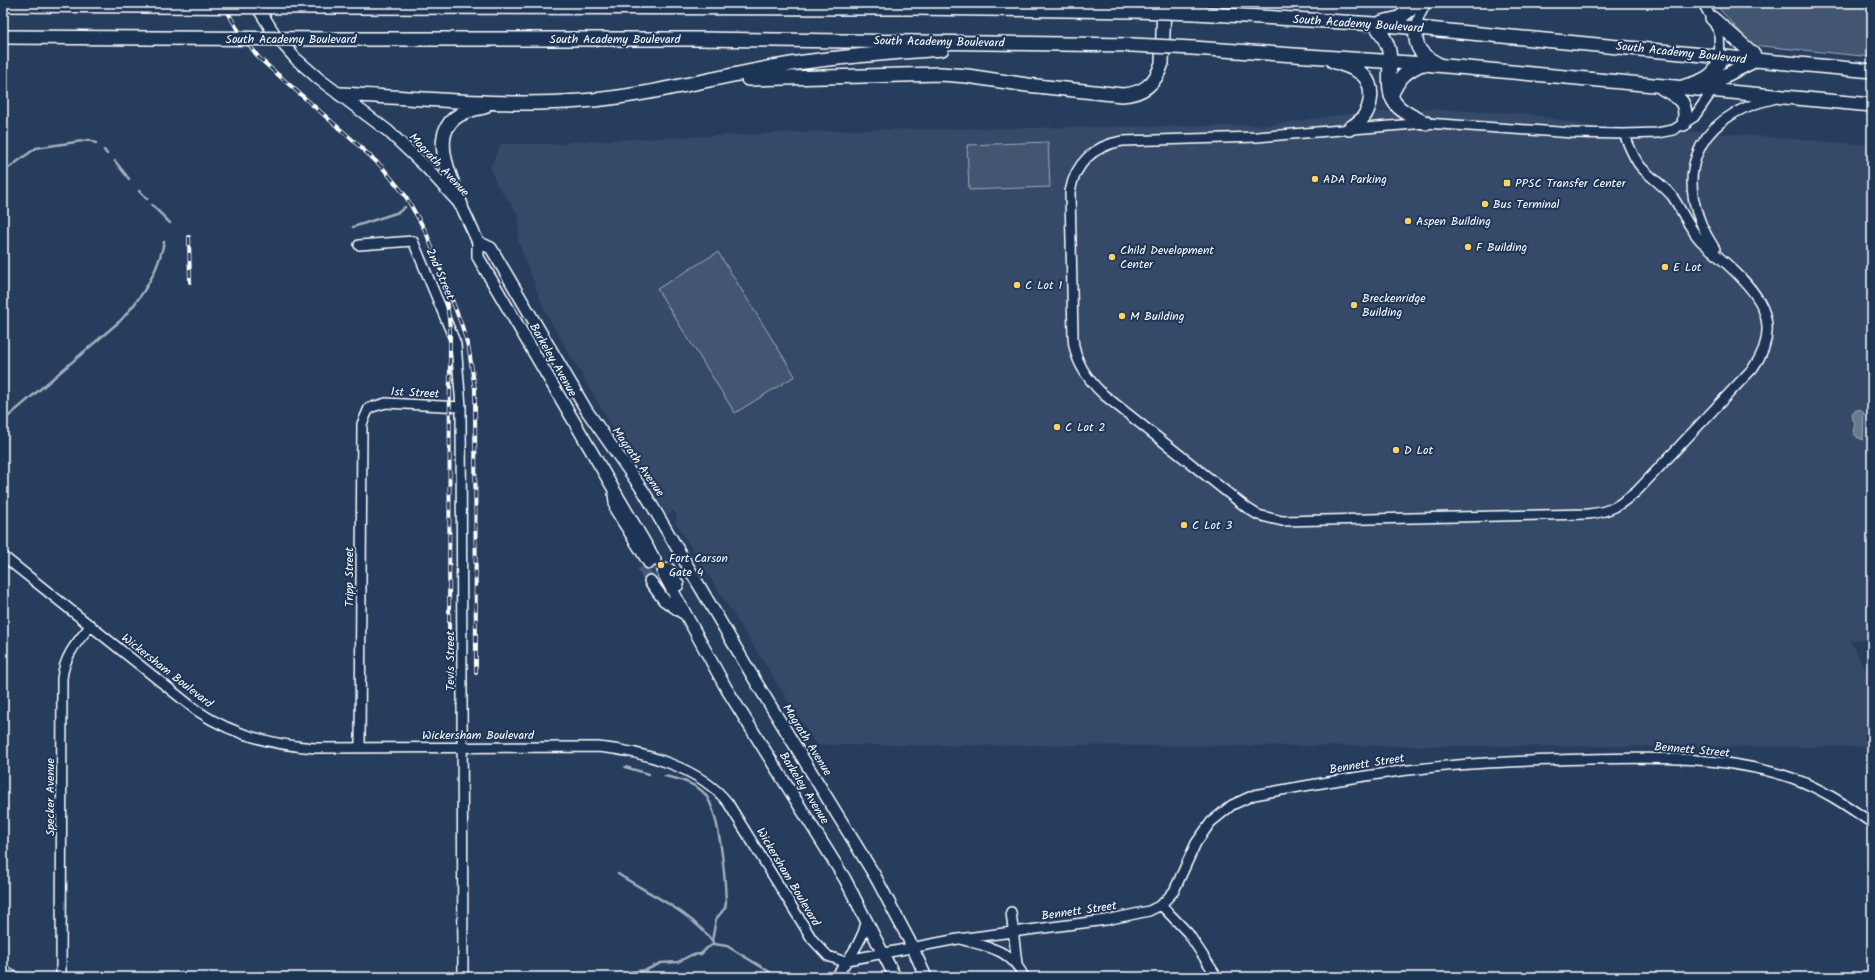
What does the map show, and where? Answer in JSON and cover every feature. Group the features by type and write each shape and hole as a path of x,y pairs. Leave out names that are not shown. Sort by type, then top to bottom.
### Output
{"highway":[{"path":"318,7 353,3"},
{"path":"858,3 913,8"},
{"path":"700,82 778,78 941,74 968,76 1106,94 1131,95 1150,86 1156,80 1160,72 1162,63 1164,3"},
{"path":"1419,3 1399,18 1375,24 1386,40 1390,61 1391,96 1395,104 1404,112 1426,123"},
{"name":"South Academy Boulevard","path":"3,4 318,7 913,8 1195,13 1375,24 1872,71"},
{"path":"1712,18 1752,53 1757,60 1724,76 1712,91"},
{"path":"1416,28 1415,38 1421,52 1440,65"},
{"name":"South Academy Boulevard","path":"3,37 698,39 1132,45 1322,56 1440,65 1872,105"},
{"path":"3,42 49,37"},
{"path":"340,94 510,103 582,101 634,95 791,64 837,58 1030,43"},
{"path":"1322,56 1356,70 1365,76 1369,84 1371,93 1367,111 1361,120 1349,129"},
{"path":"1677,87 1708,78 1716,71 1720,57"},
{"path":"1391,96 1402,75 1412,68 1424,64"},
{"path":"1659,86 1678,97 1682,103 1685,109 1684,124"},
{"path":"460,205 444,162 442,150 443,138 448,124 456,116 468,109 510,103"}],"main road":[{"name":"Magrath Avenue","path":"255,3 274,35 296,58 319,79 407,148 460,205 478,242 491,248 587,411 644,492 756,682 875,876 926,977"},
{"name":"Barkeley Avenue","path":"478,242 478,257 613,488 652,562 620,528 613,488"},
{"name":"Barkeley Avenue","path":"687,616 664,600 660,575 683,595 687,616 726,688 844,879 867,920 895,977"}],"street":[{"path":"1416,28 1418,17 1426,3"},
{"path":"1703,3 1719,32 1720,57"},
{"path":"1624,134 1640,166 1670,194 1692,231 1701,241 1722,258 1753,290 1762,304 1767,325 1765,348 1753,368 1637,491 1620,506 1609,510 1588,514 1282,521 1262,516 1247,508 1094,386 1085,375 1076,355 1073,343 1069,205 1072,180 1076,171 1092,153 1111,143 1122,140 1257,137 1426,123 1449,123 1573,133 1657,133 1673,130 1694,117 1712,91"},
{"path":"1722,258 1702,226 1694,200 1694,164 1699,150 1711,130 1723,119 1754,103 1785,97"},
{"name":"2nd Street","path":"359,245 413,241 456,344"},
{"name":"Tevis Street","path":"456,344 461,407 463,977"},
{"name":"1st Street","path":"369,408 386,403 461,407"},
{"name":"Tripp Street","path":"360,747 362,424 369,408"},
{"name":"Wickersham Boulevard","path":"3,556 196,710 214,722 237,732 271,742 300,747 613,748 637,753 698,776 713,787 728,803 812,939 833,958 848,960 912,947"},
{"name":"Specker Avenue","path":"61,977 62,678 64,665 70,652 91,625"},
{"name":"Bennett Street","path":"912,947 958,939 1136,915 1149,911 1161,905 1174,891 1204,830 1218,815 1232,804 1254,795 1417,769 1466,764 1626,758 1712,762 1767,771 1804,782 1827,793 1872,823"},
{"path":"1161,905 1188,933 1217,977"},
{"path":"1011,912 1018,964 1024,977"},
{"path":"836,977 863,936 867,920"},
{"path":"958,939 993,949 1018,964"}],"shaded area":[{"path":"1714,3 1872,3 1872,57 1752,45"},
{"path":"1428,109 1528,114 1599,128 1718,133 1872,145 1872,640 1850,640 1872,684 1872,747 816,745 675,522 677,517 673,510 668,516 624,447 544,310 518,241 519,216 496,183 490,167 501,144 567,144 568,142 851,130 1268,125 1347,114"},
{"path":"1048,142 1050,187 969,190 967,145"},
{"path":"718,252 795,376 735,413 657,289"},
{"path":"1859,409 1864,413 1863,440 1857,437 1853,432 1855,423 1851,416 1853,412"}],"waterway":[{"path":"3,172 36,148 89,140 96,143"},
{"path":"104,150 107,154"},
{"path":"115,161 129,179"},
{"path":"139,191 147,199"},
{"path":"152,205 170,223"},
{"path":"353,227 399,212 405,207"},
{"path":"3,421 128,313 148,284 158,264 164,242"},
{"path":"625,767 649,774"},
{"path":"665,776 684,781 698,788 708,799 713,811 720,843 726,902 725,908 716,919 712,941"},
{"path":"618,874 683,914 695,923 714,944 727,946 778,977"},
{"path":"630,972 646,970 661,963 678,962 691,955 701,954 714,944"},
{"path":"3,965 26,977"}],"tunnel":[{"path":"655,560 663,573"},
{"path":"642,567 650,581"}],"railway":[{"path":"223,3 236,27 259,58 382,167 405,195 426,232 462,326 469,350 475,389 476,673"},
{"path":"189,237 190,282"},
{"path":"446,294 450,328 449,645"}],"place":[{"name":"ADA Parking","path":"1315,179"},
{"name":"PPSC Transfer Center","path":"1507,183"},
{"name":"Bus Terminal","path":"1485,204"},
{"name":"Aspen Building","path":"1408,221"},
{"name":"F Building","path":"1468,247"},
{"name":"Child Development Center","path":"1112,257"},
{"name":"E Lot","path":"1665,267"},
{"name":"C Lot 1","path":"1017,285"},
{"name":"Breckenridge Building","path":"1354,305"},
{"name":"M Building","path":"1122,316"},
{"name":"C Lot 2","path":"1057,427"},
{"name":"D Lot","path":"1396,450"},
{"name":"C Lot 3","path":"1184,525"},
{"name":"Fort Carson Gate 4","path":"661,565"}]}
